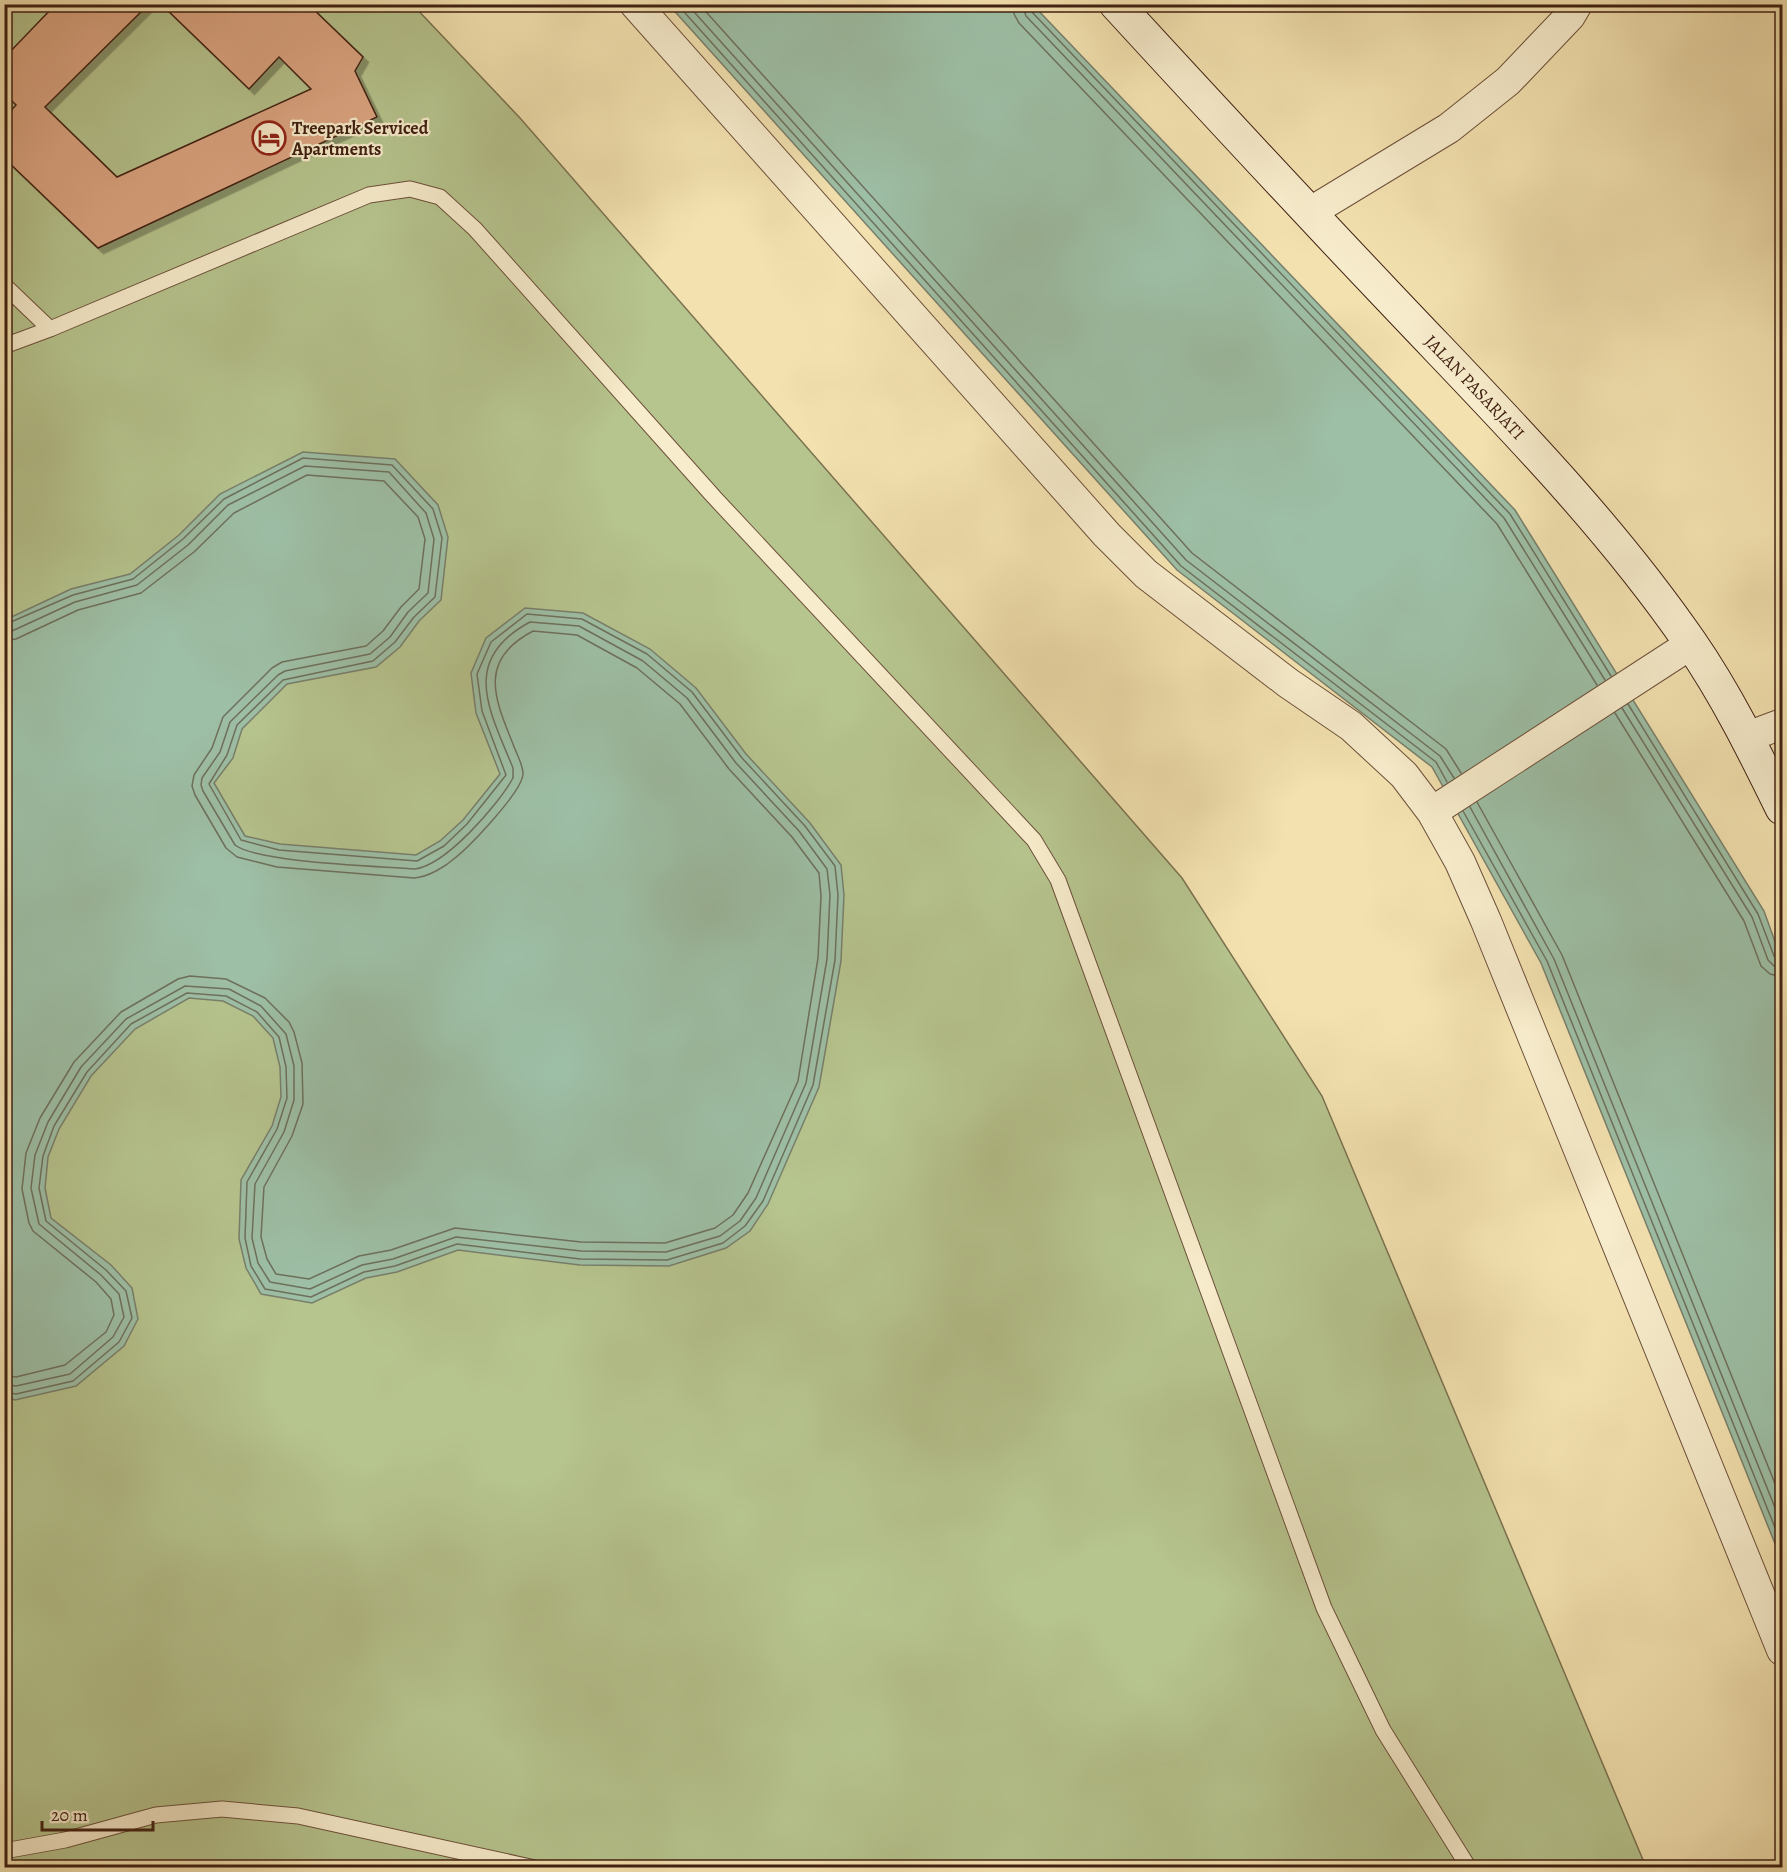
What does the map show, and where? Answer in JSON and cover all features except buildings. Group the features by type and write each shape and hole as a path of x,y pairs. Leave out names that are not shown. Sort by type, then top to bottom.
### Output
{"main road":[{"name":"JALAN PASARJATI","path":"1116,4 1309,213 1544,460 1597,520 1641,575 1691,644 1747,736 1782,808"}],"street":[{"path":"635,4 1107,535 1146,574 1196,614 1288,683 1351,726 1404,775 1432,812 1460,862 1486,921 1782,1650"},
{"path":"1309,213 1449,128 1508,81 1570,16 1577,4"},
{"path":"1432,812 1691,644"},
{"path":"1747,736 1782,724"}],"lane":[{"path":"4,346 50,329 369,195 410,189 440,197 475,229 714,497 1034,840 1058,880 1324,1608 1383,1730 1469,1868"},
{"path":"4,285 50,329"},
{"path":"4,1851 65,1840 156,1815 222,1809 298,1816 535,1868"}],"shaded area":[{"path":"5,5 413,5 520,118 1182,878 1322,1096 1646,1867 5,1868"}],"water":[{"path":"669,5 1033,5 1515,510 1764,911 1782,961 1782,1561 1541,963 1432,767 1177,570"},
{"path":"303,452 395,459 438,505 448,537 441,600 419,621 400,647 376,667 287,684 242,729 233,758 214,783 245,836 280,844 416,855 440,841 463,820 500,774 476,713 471,673 486,638 525,608 583,613 650,649 696,688 746,754 810,823 841,865 844,895 841,961 819,1087 768,1204 750,1231 726,1248 669,1266 580,1265 458,1250 397,1272 366,1278 312,1303 261,1294 246,1268 239,1239 241,1180 272,1126 281,1097 280,1067 273,1038 253,1016 223,1001 189,998 135,1029 91,1076 59,1129 48,1157 45,1188 51,1218 111,1265 132,1288 138,1319 124,1346 76,1386 15,1400 5,1397 5,620 71,589 130,574 179,535 220,494"}],"place":[{"name":"Treepark Serviced Apartments","path":"269,138"}]}
